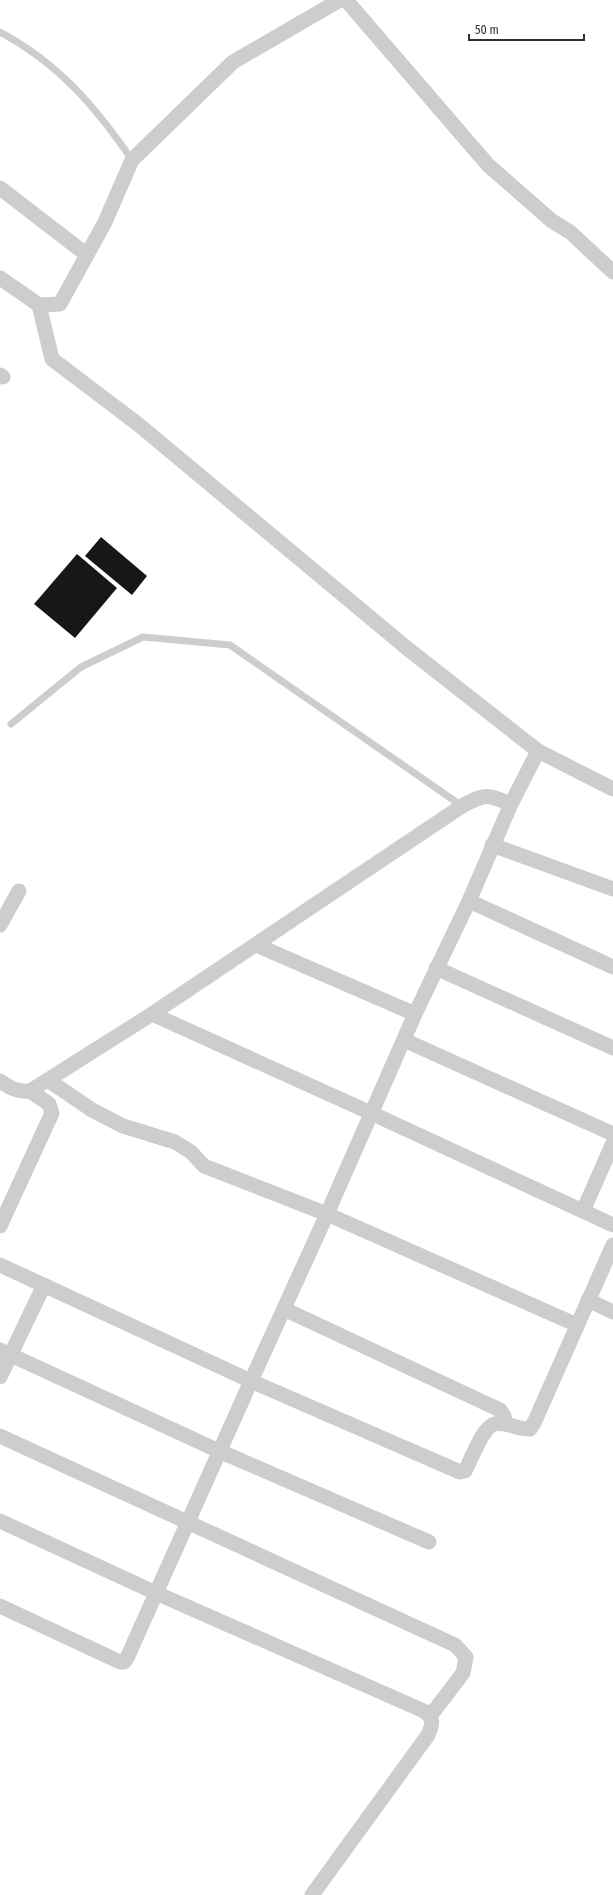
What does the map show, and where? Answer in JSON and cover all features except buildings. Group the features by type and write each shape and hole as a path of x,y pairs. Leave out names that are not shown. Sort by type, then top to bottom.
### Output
{"street":[{"path":"0,278 39,305 60,304 106,222 132,160 233,62 340,0"},
{"path":"346,0 488,165 552,221 570,232 613,272"},
{"path":"0,188 87,255"},
{"path":"39,305 52,359 139,425 408,649 538,751 613,789"},
{"path":"0,1606 124,1662 127,1658 250,1381 327,1214 415,1014 469,901 511,804 538,751"},
{"path":"0,1081 13,1090 21,1092 30,1091 152,1014 462,806 482,796 491,796 511,804"},
{"path":"492,845 613,889"},
{"path":"0,925 19,891"},
{"path":"469,901 613,967"},
{"path":"256,945 415,1014"},
{"path":"436,968 613,1048"},
{"path":"152,1014 613,1225"},
{"path":"404,1040 613,1134"},
{"path":"48,1080 92,1110 123,1126 175,1142 191,1152 204,1166 327,1214 577,1325"},
{"path":"0,1226 52,1113 49,1104 30,1091"},
{"path":"583,1211 613,1143"},
{"path":"0,1265 250,1381 460,1472 465,1471 485,1431 495,1424 506,1424 530,1429 613,1245"},
{"path":"0,1377 5,1352 44,1285"},
{"path":"588,1300 613,1312"},
{"path":"284,1309 495,1407 500,1410 504,1416 506,1424"},
{"path":"5,1352 219,1452 429,1542"},
{"path":"0,1436 454,1645 466,1657 463,1673 430,1715"},
{"path":"0,1521 156,1593 424,1711 430,1715 432,1720 428,1735 312,1895"}],"lane":[{"path":"0,32 33,52 58,70 94,108 132,160"},
{"path":"10,724 81,666 143,637 230,645 462,806"}]}
